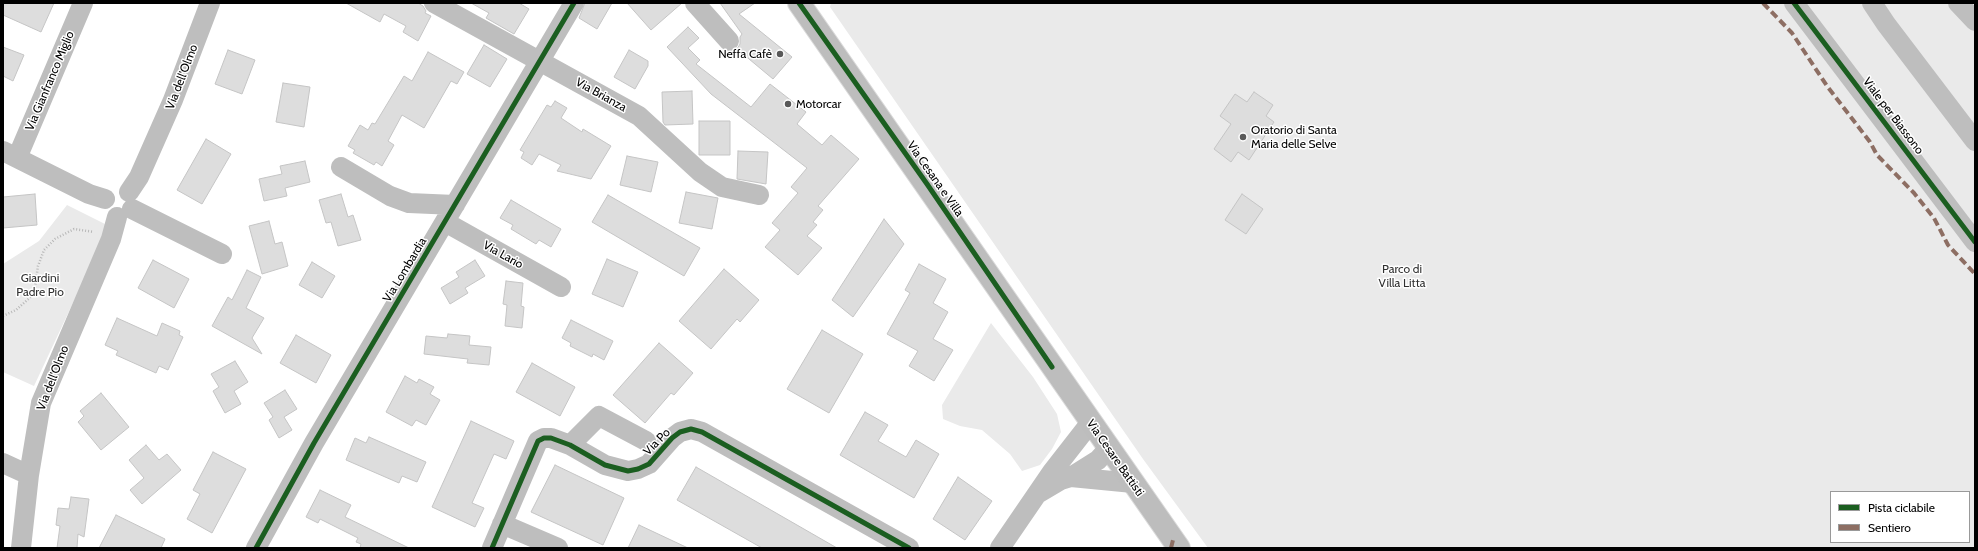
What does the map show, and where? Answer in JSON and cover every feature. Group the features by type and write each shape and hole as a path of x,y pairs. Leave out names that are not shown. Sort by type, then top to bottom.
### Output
{"main road":[{"name":"Via Cesana e Villa","path":"799,3 927,184 1052,367"},
{"name":"Via Cesare Battisti","path":"1052,367 1179,548"}],"street":[{"name":"Via Gianfranco Miglio","path":"10,155 83,3"},
{"name":"Via dell'Olmo","path":"21,548 29,475 41,403 111,238 173,100 210,3"},
{"name":"Via Brianza","path":"434,3 639,116 700,172 722,187 759,196"},
{"name":"Via Lombardia","path":"256,548 314,443 574,3"},
{"path":"695,3 729,41"},
{"name":"Viale per Biassono","path":"1794,3 1975,242"},
{"path":"1872,3 1886,24 1975,141"},
{"path":"1958,3 1975,21"},
{"path":"10,155 89,194 105,199 105,204 109,213 126,206 222,254"},
{"path":"341,167 396,198 409,203 455,205"},
{"name":"Via Lario","path":"445,222 561,287"},
{"name":"Via Po","path":"570,445 599,416 646,441"},
{"path":"1000,548 1069,448 1090,422"},
{"name":"Via Po","path":"492,548 538,441 544,438 550,438 570,445 605,465 628,471 638,469 649,464 672,438 680,432 692,429 702,432 909,548"},
{"path":"1071,478 1098,460 1109,448"},
{"path":"3,463 29,475"},
{"path":"1038,494 1061,480 1071,478 1132,483"},
{"path":"502,524 558,548"}],"path":[{"path":"3,316 16,310 34,294 38,266 44,250 55,239 74,228 93,231 111,238"}],"green space":[{"name":"Parco di Villa Litta","path":"831,3 1975,3 1975,548 1208,548 1143,459 830,7"},
{"name":"Giardini Padre Pio","path":"67,205 109,226 34,386 3,372 3,264 39,241"},
{"path":"991,323 1033,377 1057,414 1061,432 1052,449 1040,465 1022,471 1010,454 982,430 960,426 943,419 942,405"}],"building":[{"path":"3,3 54,3 41,32 3,15"},
{"path":"346,3 418,3 423,6 426,11 425,13 431,16 418,41 403,32 406,26 384,14 380,22"},
{"path":"471,3 519,3 529,9 514,34 486,18 489,13"},
{"path":"585,3 612,3 597,29 579,18"},
{"path":"627,3 682,3 651,30"},
{"path":"720,3 755,3 739,14 792,57 773,79 737,49 740,44 740,37 742,34"},
{"path":"688,27 699,38 688,48 700,60 696,64 751,107 770,84 806,112 797,124 822,145 831,135 859,159 818,206 823,210 813,222 817,225 807,236 822,248 798,275 765,247 780,230 772,223 798,193 791,187 807,168 711,94 667,47"},
{"path":"484,45 507,59 490,87 467,74"},
{"path":"3,47 24,55 13,81 3,76"},
{"path":"228,50 255,60 242,94 215,84"},
{"path":"629,50 648,61 648,66 635,89 614,77"},
{"path":"428,52 464,72 457,84 451,81 424,128 402,115 388,141 394,145 382,166 376,162 374,165 353,153 355,150 348,146 360,125 368,130 372,123 375,124 404,76 412,81"},
{"path":"283,83 310,87 304,127 276,122"},
{"path":"692,91 693,124 665,125 663,122 662,92"},
{"name":"Oratorio di Santa Maria delle Selve","path":"1254,92 1273,105 1266,116 1274,122 1249,160 1238,152 1231,162 1214,149 1231,124 1220,116 1235,94 1247,102"},
{"path":"555,101 567,108 561,118 582,132 583,129 611,146 591,179 557,171 561,165 539,154 532,165 521,158 524,152 520,150 547,105 551,107"},
{"path":"699,121 730,121 730,155 699,155"},
{"path":"206,139 231,154 202,204 177,190"},
{"path":"738,151 768,152 766,184 737,179"},
{"path":"627,156 658,162 651,192 620,185"},
{"path":"305,161 310,182 285,188 287,196 264,201 259,179 282,174 280,166"},
{"path":"686,192 718,198 712,229 679,223"},
{"path":"35,194 37,225 3,228 3,197"},
{"path":"341,194 348,217 353,215 361,240 338,246 331,222 326,223 319,200"},
{"path":"1242,194 1263,209 1246,234 1225,220"},
{"path":"608,195 700,248 684,276 592,222"},
{"path":"511,200 561,229 551,247 539,240 536,244 511,229 513,225 500,218"},
{"path":"884,219 904,244 853,317 832,300"},
{"path":"269,221 275,244 282,242 288,266 262,274 249,226"},
{"path":"607,259 638,272 623,307 592,294"},
{"path":"153,260 189,279 174,308 138,288"},
{"path":"475,260 485,276 465,288 468,293 450,304 441,288 459,277 456,272"},
{"path":"312,262 335,276 322,298 299,285"},
{"path":"919,264 946,279 933,303 948,312 933,339 953,350 934,381 909,366 918,351 887,334 910,293 905,290"},
{"path":"724,269 759,300 740,322 737,319 711,349 679,321"},
{"path":"247,270 261,277 246,308 264,318 252,338 262,354 212,326 228,297 232,300"},
{"path":"506,281 523,283 521,306 524,307 522,328 505,326 507,305 503,304"},
{"path":"117,318 157,336 162,323 180,331 179,335 183,337 168,370 159,366 156,373 116,355 118,351 105,345"},
{"path":"571,320 613,341 604,360 593,354 592,357 570,346 571,343 562,338"},
{"path":"822,330 863,354 829,413 787,389"},
{"path":"448,334 470,336 469,345 491,347 489,365 467,363 468,359 424,354 426,336 447,338"},
{"path":"296,335 331,355 316,383 280,363"},
{"path":"659,343 693,373 674,395 671,393 645,423 613,395"},
{"path":"235,361 248,382 234,391 241,404 225,413 213,391 219,387 211,374"},
{"path":"532,363 575,387 560,416 516,392"},
{"path":"405,376 417,383 419,379 434,387 430,394 440,400 426,425 416,420 412,426 386,412"},
{"path":"285,390 297,409 284,417 292,430 279,438 269,420 273,417 264,403"},
{"path":"101,393 129,427 101,450 78,422 84,416 80,411"},
{"path":"865,412 888,425 878,441 906,457 916,440 939,454 914,498 840,455"},
{"path":"471,421 514,441 506,459 494,454 472,503 484,508 475,527 432,507"},
{"path":"369,437 426,462 417,482 402,476 399,483 346,460 355,438 366,443"},
{"path":"146,445 159,460 167,454 181,470 142,504 130,490 144,478 129,460"},
{"path":"213,452 246,469 212,533 187,519 200,494 193,490"},
{"path":"555,465 624,498 603,545 531,512"},
{"path":"696,467 837,548 762,548 677,500"},
{"path":"958,477 992,501 965,540 933,519"},
{"path":"320,490 351,505 345,517 409,548 360,548 361,544 356,542 358,538 320,519 318,523 306,517"},
{"path":"71,497 89,499 84,537 78,534 77,548 57,548 60,526 56,525 58,508 69,509"},
{"path":"116,515 165,539 161,548 99,548"},
{"path":"639,525 688,548 628,548"}],"marked path":[{"path":"1763,3 1792,33 1827,86 1870,142 1877,155 1914,193 1934,218 1948,245 1975,274"},
{"path":"1171,548 1173,540"}],"cycle path":[{"path":"256,548 314,443 574,3"},
{"path":"799,3 927,184 1052,367"},
{"path":"1794,3 1975,242"},
{"path":"492,548 538,441 544,438 551,438 570,445 605,465 628,471 638,469 649,464 672,438 680,432 691,429 702,432 909,548"}],"place":[{"name":"Neffa Cafè","path":"780,54"},
{"name":"Motorcar","path":"788,104"},
{"name":"Oratorio di Santa Maria delle Selve","path":"1243,137"}]}
